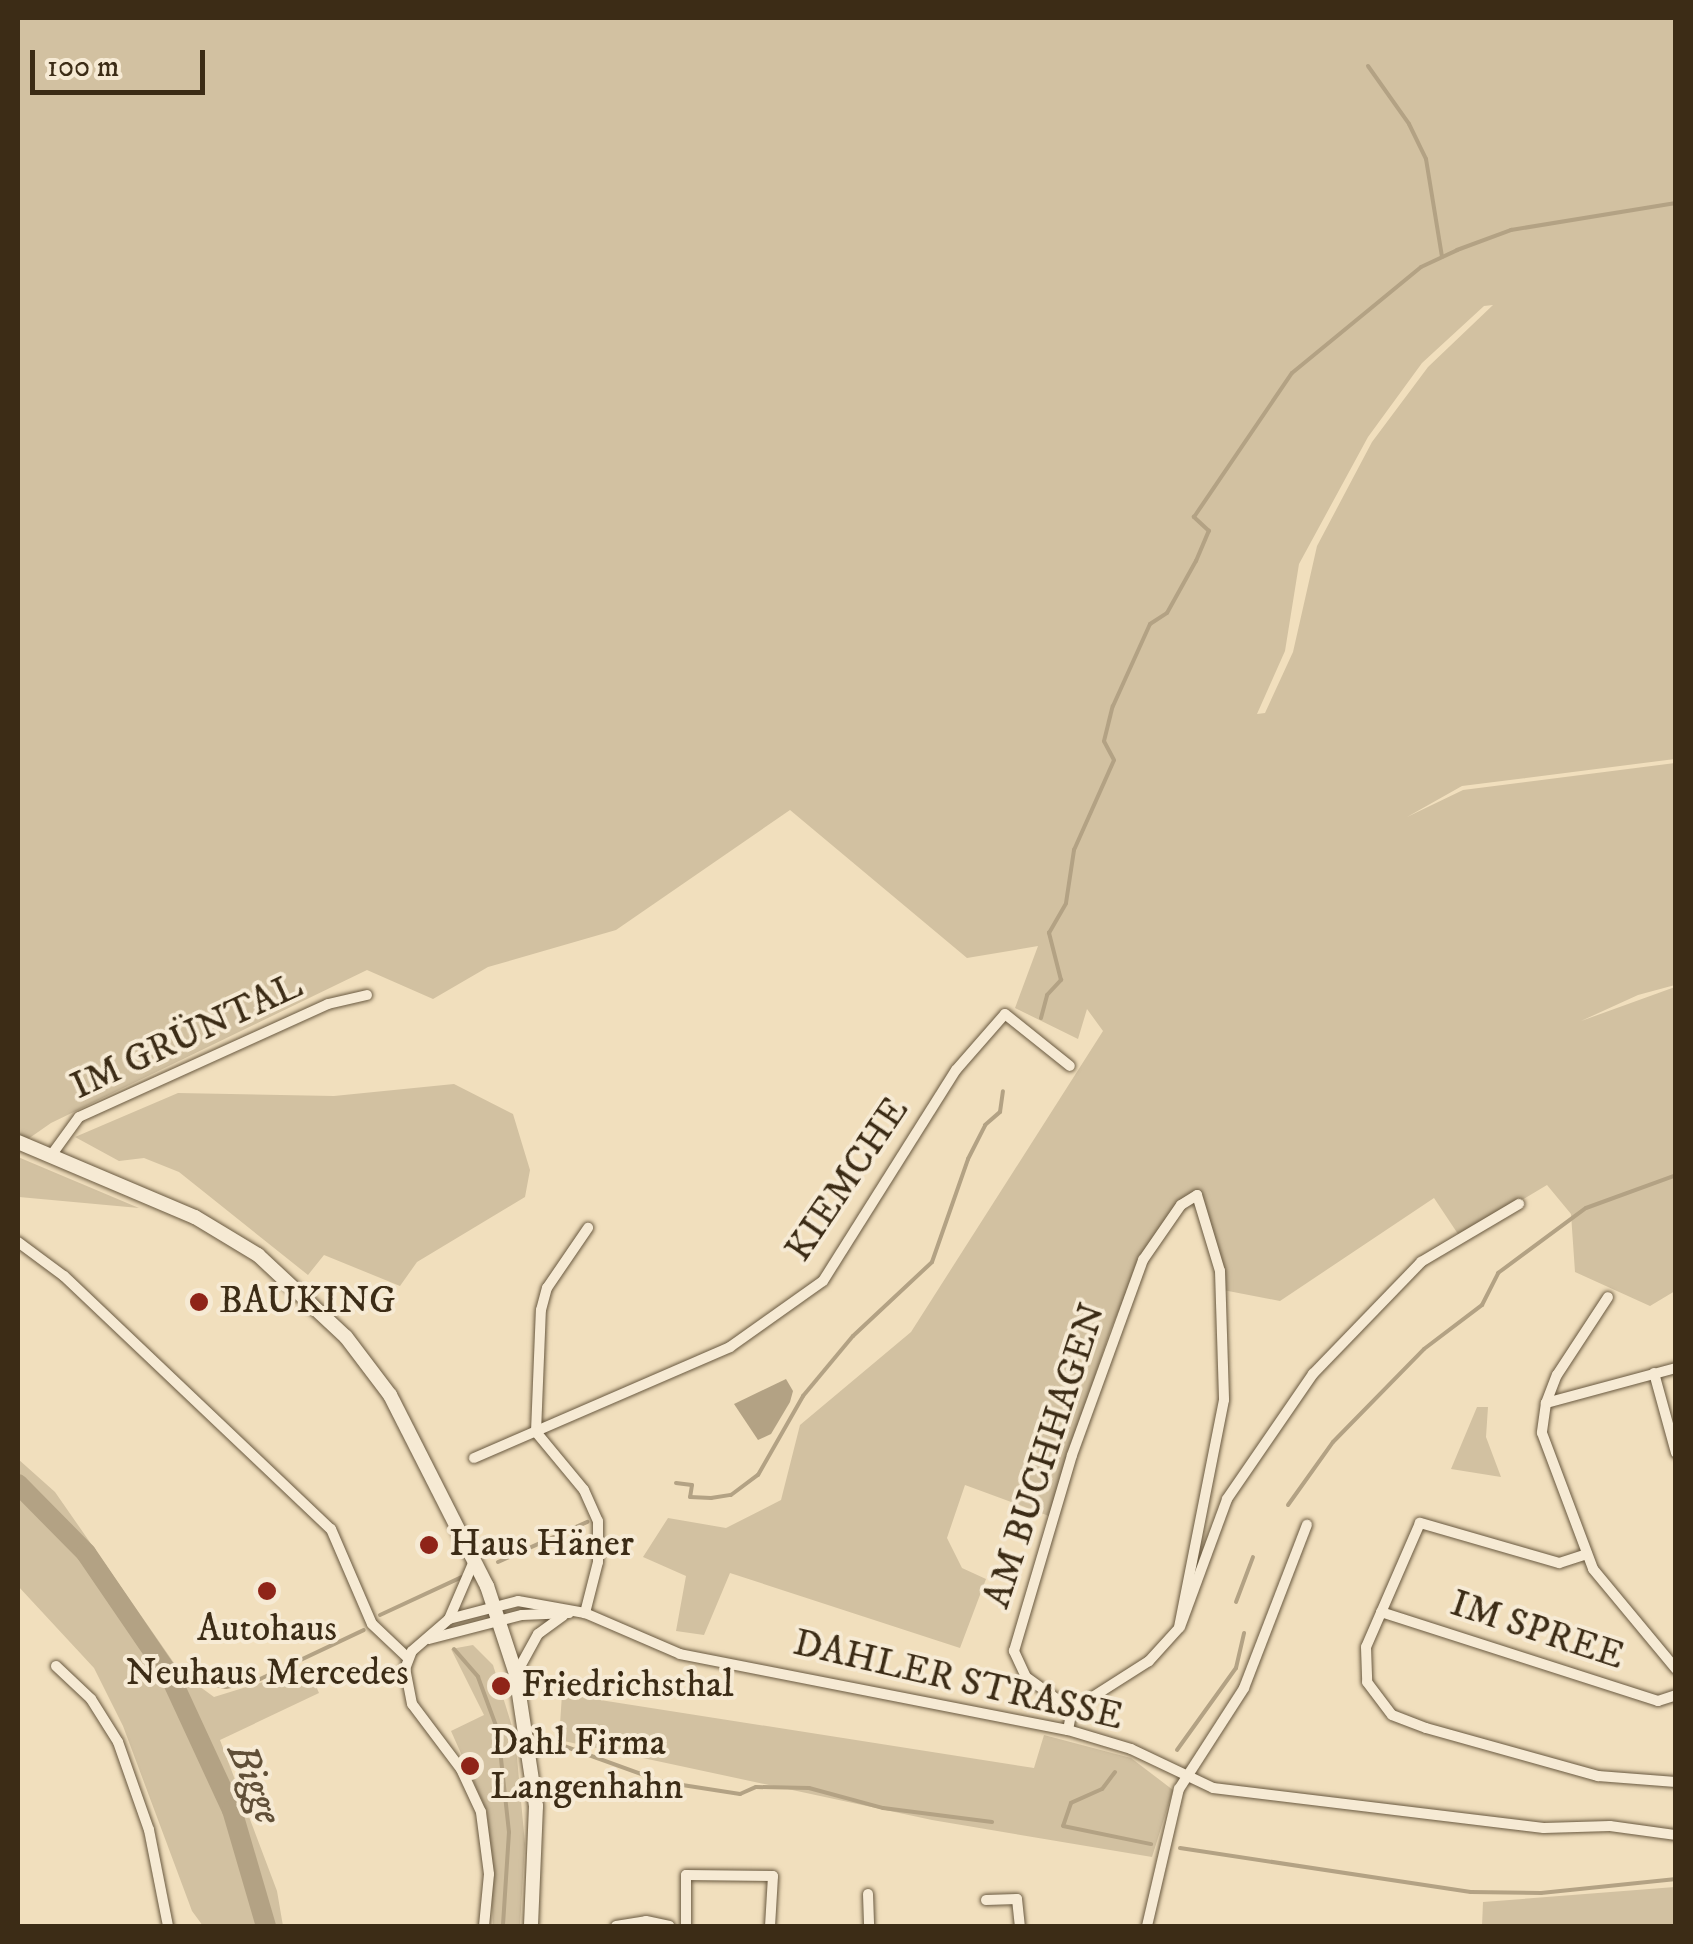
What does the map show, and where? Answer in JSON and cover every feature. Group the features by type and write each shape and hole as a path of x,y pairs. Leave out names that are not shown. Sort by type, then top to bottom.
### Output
{"main road":[{"path":"18,1142 195,1217 294,1283 390,1395 474,1559 494,1604 516,1674 536,1806 530,1926"}],"street":[{"name":"IM GRÜNTAL","path":"50,1157 79,1117 328,1004 367,994"},
{"name":"KIEMCHE","path":"474,1458 730,1347 823,1281 956,1070 1005,1014 1070,1066"},
{"name":"AM BUCHHAGEN","path":"1072,1710 1026,1676 1014,1651 1072,1455 1138,1275 1181,1205 1197,1195 1220,1271 1224,1400 1180,1628"},
{"path":"1068,1730 1072,1710 1149,1661 1180,1628 1227,1499 1313,1374 1421,1262 1519,1204"},
{"path":"585,1613 598,1562 598,1521 584,1490 536,1432 541,1310 547,1288 588,1228"},
{"path":"18,1242 64,1276 331,1530 372,1624 408,1658"},
{"path":"1608,1296 1556,1375 1546,1403 1542,1432 1588,1554 1676,1668"},
{"path":"1546,1403 1676,1368"},
{"path":"1654,1373 1676,1452"},
{"path":"1588,1554 1558,1563 1420,1523 1380,1612 1365,1667 1374,1698 1392,1715 1570,1769 1676,1782"},
{"path":"1148,1926 1186,1778 1244,1688 1306,1525"},
{"path":"474,1559 449,1620 408,1658 404,1677 412,1704 461,1769 481,1812 490,1874 484,1926"},
{"name":"DAHLER STRASSE","path":"449,1620 494,1604 535,1601 585,1613 680,1654 1068,1730 1131,1749 1186,1778 1231,1791 1466,1819 1676,1835"},
{"name":"IM SPREE","path":"1380,1612 1658,1701 1676,1695"},
{"path":"516,1674 538,1634 568,1613"},
{"name":"DAHLER STRASSE","path":"428,1639 500,1621 585,1613"},
{"path":"56,1666 91,1699 118,1742 149,1830 168,1926"},
{"path":"686,1926 686,1876 772,1876 770,1926"},
{"path":"868,1894 869,1926"},
{"path":"986,1900 1016,1898 1020,1926"},
{"path":"616,1926 646,1921 669,1926"}],"shaded area":[{"path":"18,18 1675,18 1675,759 1462,786 1407,817 1463,790 1675,763 1675,985 1638,995 1581,1021 1675,987 1675,1291 1650,1306 1575,1272 1571,1214 1547,1185 1460,1237 1434,1198 1280,1301 1223,1290 1197,1194 1141,1259 1110,1331 1049,1516 965,1485 947,1538 962,1568 986,1579 960,1648 730,1573 704,1635 676,1631 686,1576 643,1557 668,1518 726,1528 781,1500 800,1425 911,1332 1103,1031 1087,1009 1078,1039 1015,1008 1038,946 967,958 790,810 616,930 488,967 433,999 367,970 51,1123 18,1146","holes":["1493,305 1428,367 1372,442 1317,546 1293,652 1265,713 1257,714 1285,651 1299,564 1368,437 1422,363 1484,306"]},
{"path":"454,1084 513,1114 530,1170 525,1197 417,1262 400,1286 324,1255 308,1275 179,1172 144,1158 119,1161 75,1137 178,1093 334,1096"},
{"path":"18,1157 139,1208 19,1197"},
{"path":"786,1379 793,1391 790,1402 771,1434 758,1440 734,1404"},
{"path":"1477,1407 1488,1407 1486,1437 1501,1477 1451,1469"},
{"path":"18,1459 55,1492 181,1673 214,1697 308,1668 319,1693 220,1740 277,1891 283,1926 203,1926 192,1911 123,1726 94,1668 18,1586"},
{"path":"473,1645 493,1665 515,1736 525,1844 520,1926 493,1926 487,1812 451,1731 484,1715 451,1649"},
{"path":"562,1694 1034,1768 1044,1735 1131,1758 1173,1790 1152,1857 932,1820 559,1740"},
{"path":"1675,1887 1675,1926 1482,1926 1483,1902"}],"waterway":[{"path":"1368,66 1409,124 1426,159 1442,257"},
{"path":"1041,1018 1047,995 1061,980 1049,933 1066,903 1074,850 1114,760 1104,741 1113,706 1150,624 1167,613 1209,531 1194,517 1292,373 1421,267 1457,250 1511,230 1676,203"},
{"path":"676,1483 692,1485 690,1497 711,1498 731,1495 758,1475 803,1396 853,1336 932,1262 968,1159 985,1125 1000,1112 1003,1091"},
{"path":"1288,1505 1333,1442 1424,1349 1482,1305 1498,1273 1586,1208 1676,1175"},
{"name":"Bigge","path":"18,1484 86,1553 170,1676 232,1810 266,1926"},
{"path":"498,1562 587,1522"},
{"path":"1236,1602 1253,1557"},
{"path":"380,1615 462,1577"},
{"path":"170,1676 226,1687 256,1681 364,1630"},
{"path":"1177,1750 1236,1668 1244,1633"},
{"path":"454,1649 478,1677 498,1731 504,1730"},
{"path":"498,1731 509,1832 503,1926"},
{"path":"550,1741 663,1782 740,1794 756,1787 809,1788 883,1808 992,1822"},
{"path":"1115,1772 1102,1789 1071,1803 1063,1826 1151,1844"},
{"path":"1180,1848 1471,1892 1541,1893 1676,1879"}],"place":[{"name":"BAUKING","path":"199,1302"},
{"name":"Haus Häner","path":"429,1545"},
{"name":"Autohaus Neuhaus Mercedes","path":"267,1591"},
{"name":"Friedrichsthal","path":"501,1686"},
{"name":"Dahl Firma Langenhahn","path":"470,1766"}]}
